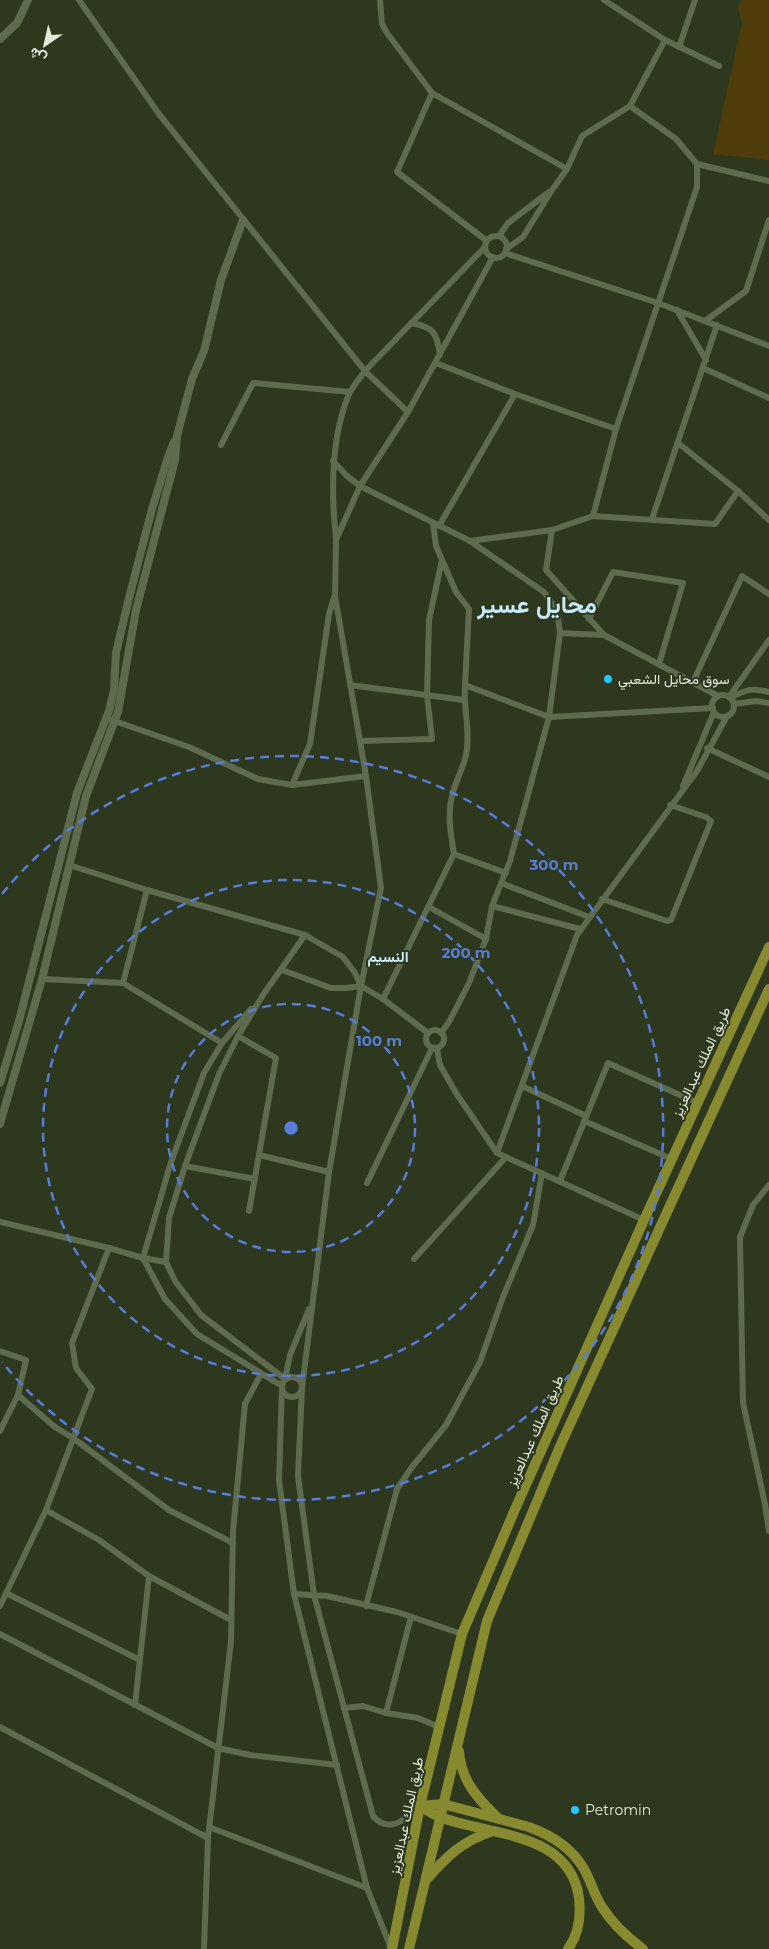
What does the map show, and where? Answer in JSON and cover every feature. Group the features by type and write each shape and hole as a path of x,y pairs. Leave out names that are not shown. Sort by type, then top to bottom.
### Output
{"main road":[{"name":"طريق الملك عبدالعزيز","path":"392,1949 420,1806 462,1634 516,1507 644,1220 769,947"},
{"path":"409,1949 487,1620 561,1444 769,989"},
{"path":"458,1741 464,1778 482,1802 499,1819"},
{"path":"420,1806 443,1804 543,1832 572,1852 585,1869 590,1886 602,1908 615,1924 643,1949"},
{"path":"420,1806 440,1817 533,1842 548,1850 561,1861 577,1887 580,1907 579,1926 568,1949"},
{"path":"425,1881 452,1852 467,1841 493,1831"}],"street":[{"path":"0,39 16,23 28,0"},
{"path":"79,0 159,114 243,220 365,372 408,412"},
{"path":"380,0 382,24 432,94 567,169"},
{"path":"604,0 666,40 718,66"},
{"path":"679,47 695,0"},
{"path":"432,94 397,172 486,244 487,254 493,258 500,257 523,237 567,169 582,136 630,106 666,40"},
{"path":"630,106 676,139 697,164 769,181"},
{"path":"593,516 616,428 697,187 697,164"},
{"path":"420,1806 406,1819 388,1825 378,1823 372,1816 314,1595 298,1476 302,1388 329,1172 361,986 381,888 366,776 335,596 334,461 350,392 365,372 492,237 499,236 508,223 552,190"},
{"path":"0,1083 19,1021 77,793 106,718 114,690 116,653 145,535 168,457 177,436 192,379 204,352 221,280 243,220"},
{"path":"705,321 746,291 769,220"},
{"path":"499,236 506,242 506,251"},
{"path":"506,251 658,303 769,346"},
{"path":"336,540 360,486 408,412 493,258"},
{"path":"677,310 706,360"},
{"path":"411,323 425,326 432,330 436,336 440,355"},
{"path":"652,519 717,325"},
{"path":"436,363 515,394 616,428"},
{"path":"703,368 769,398"},
{"path":"221,445 253,383 350,392"},
{"path":"383,999 454,854 449,823 452,796 466,754 467,726 464,700 469,609 456,592 436,546 436,524 515,394"},
{"path":"0,1124 42,979 86,796 115,720 136,610 175,460 177,436"},
{"path":"678,443 738,491 769,520"},
{"path":"334,461 347,476 360,486 470,541 544,592 556,611 560,633 549,717 510,861 492,906 486,939 469,983 449,1022 441,1032"},
{"path":"470,541 552,530 593,516 715,524 738,491"},
{"path":"552,530 546,570 604,635 718,696 726,695 731,700 756,701 769,704"},
{"path":"360,741 432,739 427,695 428,620 442,560"},
{"path":"589,619 613,572 683,583 659,664"},
{"path":"693,682 742,576 769,594"},
{"path":"292,784 310,744 329,614 335,596"},
{"path":"560,633 604,635"},
{"path":"497,1153 576,935 697,771 727,716 732,712 731,700 769,640"},
{"path":"350,685 464,700"},
{"path":"465,685 549,717 713,710 720,716 727,716"},
{"path":"731,700 746,690 754,689 769,692"},
{"path":"681,792 713,710 713,701 718,696"},
{"path":"106,718 189,747 258,779 292,784 366,776"},
{"path":"700,744 769,777"},
{"path":"602,899 667,921 671,920 711,822 706,817 670,806"},
{"path":"454,854 506,872"},
{"path":"69,866 305,935 343,957 355,973 361,986 383,999 428,1033"},
{"path":"502,883 589,917"},
{"path":"123,983 146,890"},
{"path":"492,906 580,929"},
{"path":"429,907 486,939"},
{"path":"282,1386 197,1334 165,1299 143,1258 175,1153 204,1073 222,1043 282,970 305,935"},
{"path":"282,970 331,988 361,986"},
{"path":"42,979 123,983 222,1043"},
{"path":"263,994 238,1036 219,1074 185,1166 169,1218 166,1262 175,1281 201,1315 285,1379 294,1377 301,1383 302,1388"},
{"path":"441,1032 435,1030 428,1033 426,1043 435,1048 440,1065 456,1093 497,1153 644,1220"},
{"path":"368,1183 435,1048 442,1046 444,1041 441,1032"},
{"path":"238,1036 276,1058 249,1211"},
{"path":"560,1181 608,1063 698,1103"},
{"path":"522,1086 672,1159"},
{"path":"259,1155 329,1172"},
{"path":"414,1259 506,1157"},
{"path":"185,1166 255,1179"},
{"path":"366,1606 397,1489 446,1425 480,1362 503,1296 533,1225 542,1173"},
{"path":"769,1185 753,1205 740,1237 744,1403 767,1504 769,1530"},
{"path":"0,1222 166,1262"},
{"path":"0,1606 46,1510 92,1389 76,1368 72,1343 109,1248"},
{"path":"312,1300 290,1355 282,1386 278,1480 294,1594 367,1888 392,1949"},
{"path":"0,1352 26,1360 18,1395 0,1431"},
{"path":"204,1949 208,1838 231,1640 233,1543 245,1404 261,1374"},
{"path":"282,1386 283,1392 292,1397 300,1392 302,1388"},
{"path":"18,1395 55,1427 73,1438 169,1510 233,1543"},
{"path":"46,1510 99,1540 149,1576 231,1620"},
{"path":"135,1705 149,1576"},
{"path":"6,1593 140,1660"},
{"path":"294,1594 327,1596 410,1617 462,1634"},
{"path":"386,1712 410,1617"},
{"path":"0,1634 218,1748 250,1756 337,1765"},
{"path":"344,1708 363,1706 418,1718 440,1727"},
{"path":"0,1727 208,1838"},
{"path":"209,1827 367,1888"}],"shaded area":[{"path":"741,0 769,0 769,160 713,154 742,23 738,9"}],"place":[{"name":"سوق محايل الشعبي","path":"608,679"},
{"name":"Petromin","path":"575,1810"}],"district":[{"name":"محايل عسير","path":"537,604"},
{"name":"النسيم","path":"388,956"}]}
